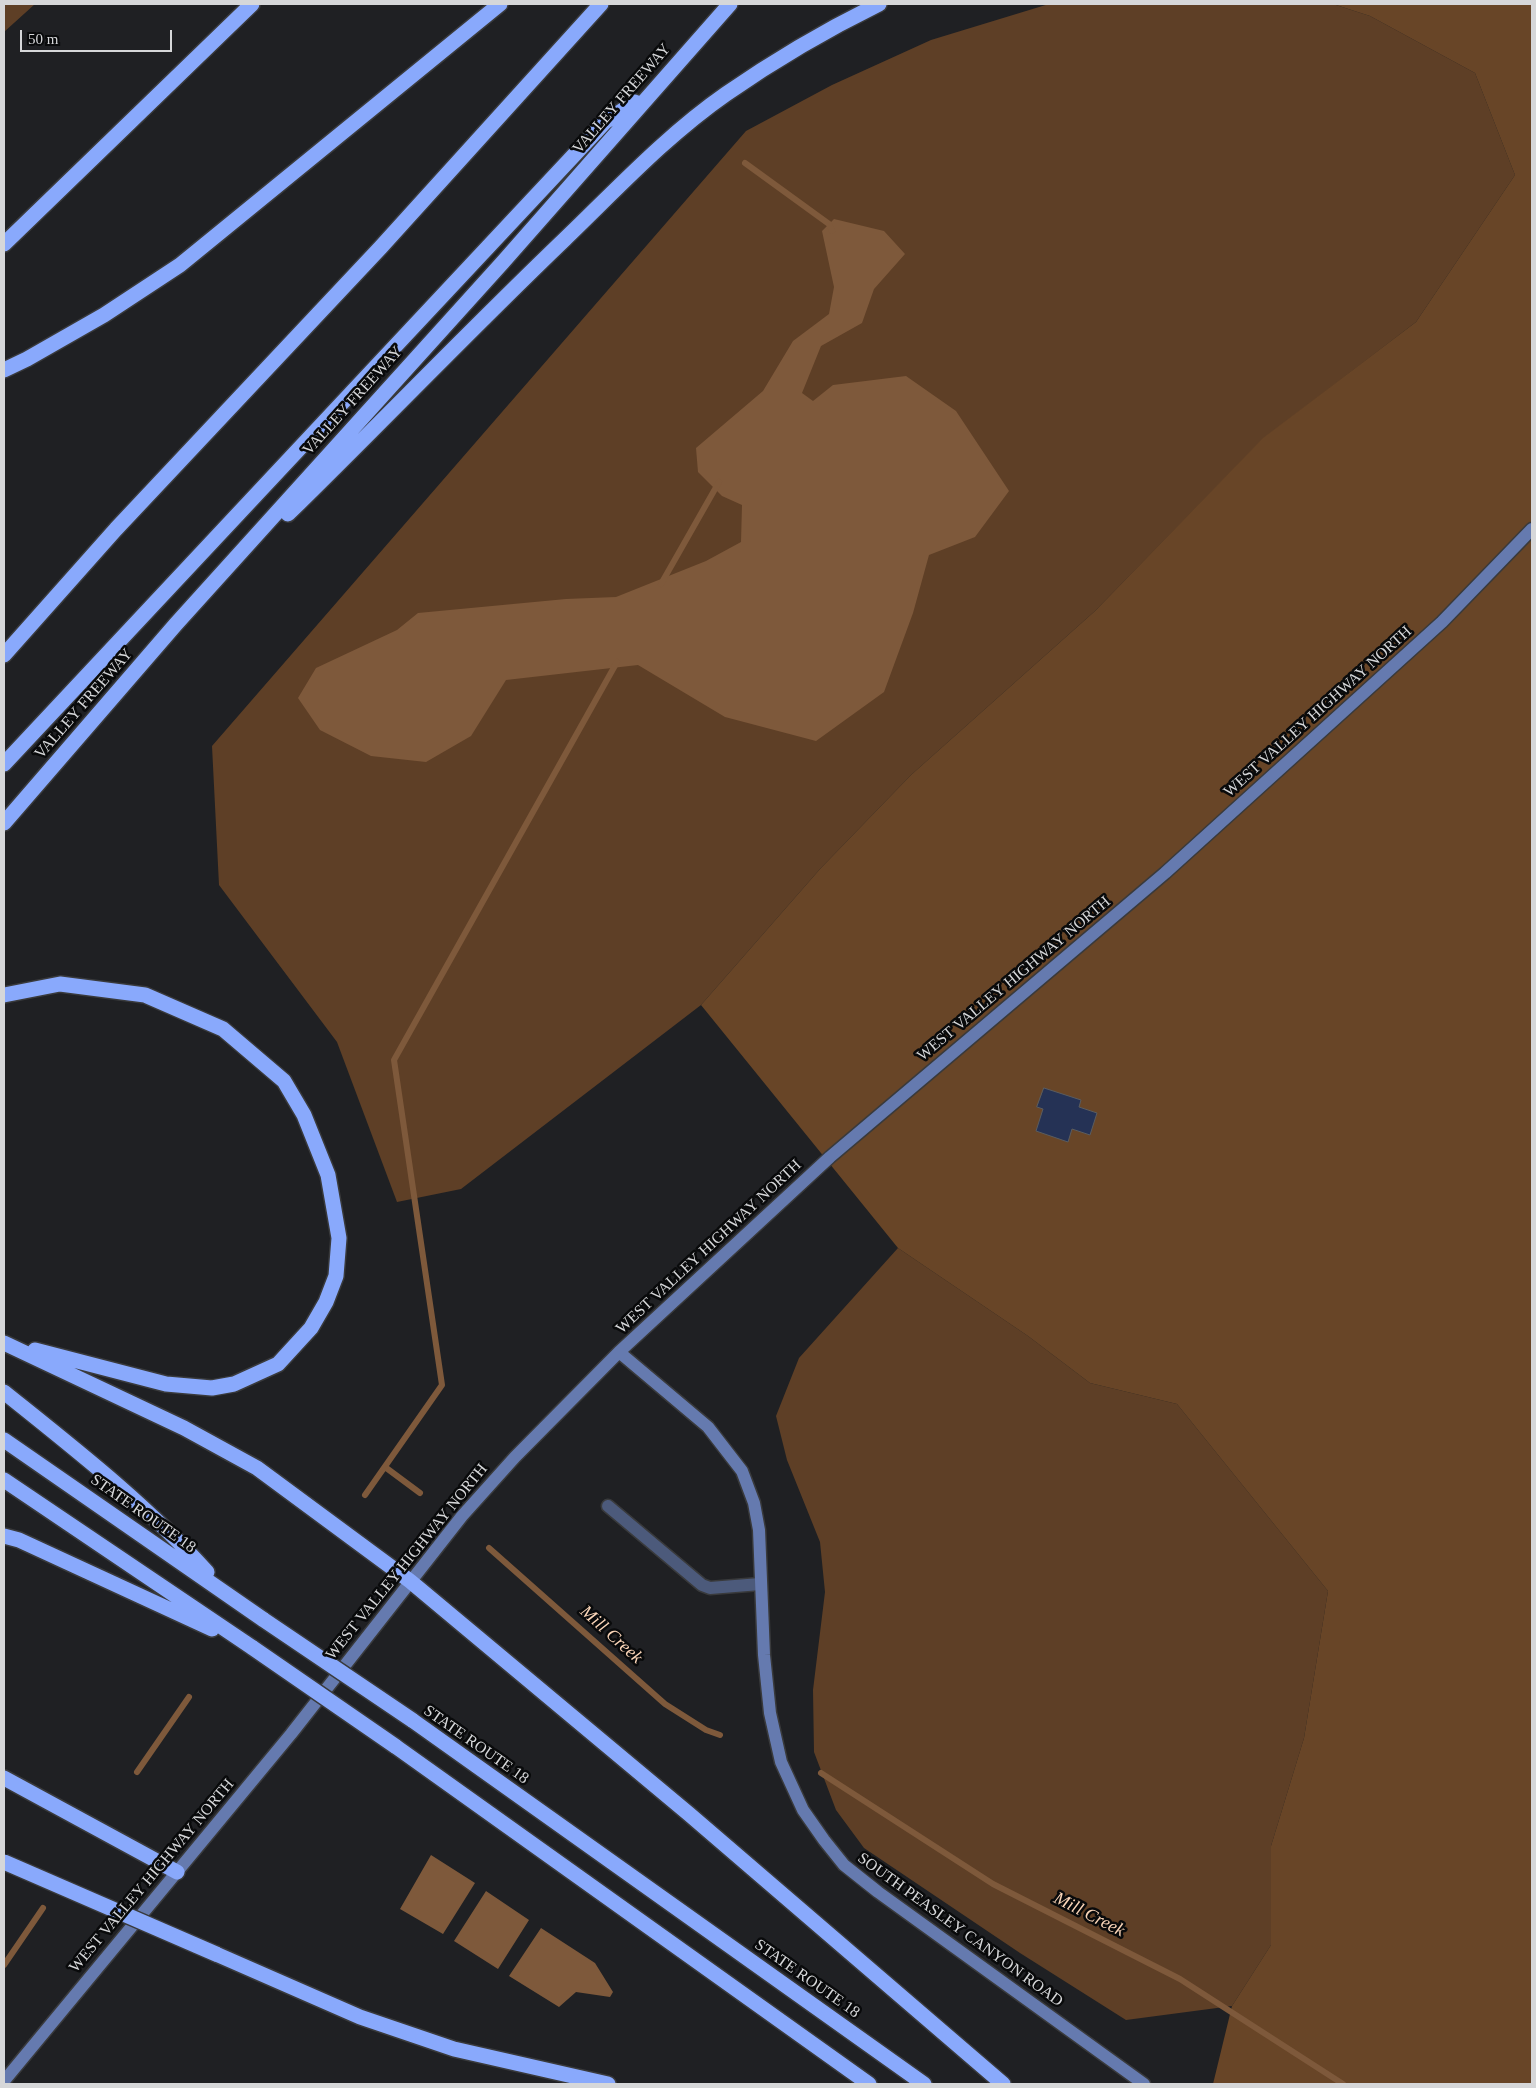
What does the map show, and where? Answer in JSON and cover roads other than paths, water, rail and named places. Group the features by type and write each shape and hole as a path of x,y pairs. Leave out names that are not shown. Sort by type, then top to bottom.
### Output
{"highway":[{"path":"4,244 252,4"},
{"path":"4,370 27,360 104,315 180,265 500,4"},
{"path":"4,655 116,529 381,247 601,4"},
{"name":"VALLEY FREEWAY","path":"4,823 176,624 503,262 651,91 730,4"},
{"path":"176,624 344,459 479,322 682,128 726,95 781,58 831,28 879,4"},
{"path":"4,764 604,122 651,91"},
{"path":"4,995 60,984 145,995 224,1029 284,1082 304,1116 328,1176 339,1238 336,1276 326,1302 311,1328 278,1364 234,1384 212,1388 166,1384 4,1343"},
{"path":"4,1343 184,1428 257,1468 410,1581 689,1814 1003,2084"},
{"path":"4,1392 108,1474 171,1532 223,1590"},
{"name":"STATE ROUTE 18","path":"4,1440 412,1720 924,2084"},
{"path":"4,1480 395,1746 869,2084"},
{"path":"4,1536 19,1540 253,1648"},
{"path":"4,1772 36,1794"},
{"path":"4,1778 177,1872"},
{"path":"4,1862 360,2017 454,2050 608,2084"}],"main road":[{"name":"WEST VALLEY HIGHWAY NORTH","path":"4,2081 291,1734 462,1516 507,1466 619,1352 830,1157 1180,860 1442,622 1532,528"},
{"name":"SOUTH PEASLEY CANYON ROAD","path":"619,1352 708,1427 742,1471 754,1503 759,1530 760,1584 770,1713 781,1762 803,1810 844,1865 878,1892 1144,2084"}],"lane":[{"path":"608,1506 702,1585 710,1588 760,1584"}],"waterway":[{"path":"745,163 829,224 832,231"},
{"path":"661,584 719,482"},
{"path":"365,1495 442,1385 394,1060 617,662"},
{"name":"Mill Creek","path":"385,1467 420,1493"},
{"name":"Mill Creek","path":"489,1548 665,1704 706,1730 720,1735"},
{"path":"137,1772 189,1697"},
{"name":"Mill Creek","path":"821,1773 993,1884 1180,1979 1343,2084"},
{"name":"Mill Creek","path":"4,1965 43,1908"}]}
